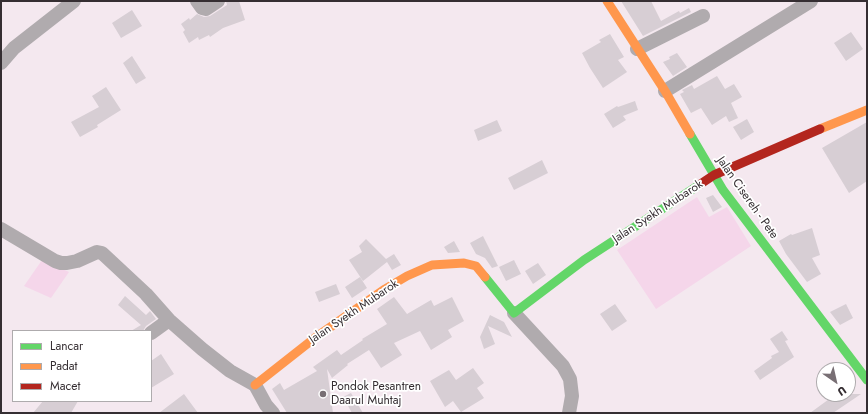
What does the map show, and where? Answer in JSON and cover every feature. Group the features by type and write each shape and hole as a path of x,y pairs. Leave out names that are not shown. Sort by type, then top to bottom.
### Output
{"street":[{"path":"1,63 14,48 74,1"},
{"path":"197,1 202,8 206,9 218,1"},
{"name":"Jalan Cisereh - Pete","path":"607,1 665,91 723,190 867,380"},
{"path":"665,91 811,1"},
{"path":"638,49 703,16"},
{"name":"Jalan Syekh Mubarok","path":"255,385 316,337 379,293 407,276 432,265 464,263 476,266 514,313 584,260 714,175 845,118 867,110"},
{"path":"1,229 55,261 61,263 77,261 97,252 102,253 146,294 169,320 202,349 230,371 255,385 266,405 273,413"},
{"path":"514,313 563,366 570,379 572,396 569,413"},
{"path":"152,333 169,320"}],"shaded area":[{"path":"697,197 709,217 727,207 751,246 656,309 617,250"},
{"path":"42,260 69,272 51,298 24,286"}],"building":[{"path":"226,1 239,1 245,20 223,28 210,37 209,35 199,40 198,37 189,43 183,32 185,30 181,24 189,18 190,20 197,14 204,17 210,16 227,5"},
{"path":"621,1 651,1 661,21 679,11 680,13 689,8 691,12 643,36"},
{"path":"132,10 142,26 121,38 112,23"},
{"path":"851,32 863,49 846,61 834,43"},
{"path":"610,34 624,57 618,60 627,72 603,88 582,53 601,42 599,40"},
{"path":"677,53 687,67 673,76 663,62 670,59 669,57"},
{"path":"132,56 146,78 136,84 123,63"},
{"path":"717,76 725,89 734,84 742,97 731,103 738,118 729,122 726,116 712,125 701,108 691,113 680,94 684,92 682,90 692,85 694,89"},
{"path":"106,87 121,110 97,125 98,127 80,137 71,122 99,107 92,96"},
{"path":"635,101 638,110 623,116 626,120 613,128 604,114 617,106 618,107"},
{"path":"747,119 754,132 741,140 733,127"},
{"path":"497,120 502,131 478,141 474,130"},
{"path":"867,122 867,181 849,193 822,148"},
{"path":"542,160 548,173 514,190 508,178"},
{"path":"713,195 722,207 713,212 706,198"},
{"path":"812,228 820,255 812,258 821,274 807,282 786,254 779,241 791,234 792,235"},
{"path":"483,236 498,266 492,268 485,258 476,254 470,243"},
{"path":"366,239 386,259 394,254 401,265 392,270 387,262 363,281 349,260 362,252 359,246"},
{"path":"454,241 460,252 448,253 444,247"},
{"path":"514,260 521,274 506,281 499,267"},
{"path":"538,263 546,275 533,284 525,271"},
{"path":"360,277 367,288 352,298 345,287"},
{"path":"336,284 340,294 319,302 315,292"},
{"path":"125,296 146,315 150,311 156,319 146,326 144,330 133,330 141,325 118,305"},
{"path":"394,297 407,314 431,300 434,306 452,297 464,321 448,330 452,337 431,350 420,331 394,343 402,355 381,368 369,350 347,364 348,365 332,378 327,369 333,413 287,413 272,389 280,383 284,390 317,371 313,367 337,350 341,355 363,340 362,339 387,324 377,309"},
{"path":"615,304 627,321 612,331 600,314"},
{"path":"846,304 853,318 840,325 830,312"},
{"path":"490,315 504,322 512,337 488,326 495,344 484,349 480,337"},
{"path":"782,331 788,340 785,341 794,357 760,380 754,371 772,358 771,356 779,352 770,339"},
{"path":"161,354 174,374 152,387 152,360"},
{"path":"473,368 484,383 477,388 484,398 461,412 453,401 445,407 430,381 449,370 456,380"},
{"path":"351,393 363,413 352,413 343,397"},
{"path":"184,394 198,413 159,413"},
{"path":"42,402 77,402 71,413 33,413"},
{"path":"825,402 849,402 833,413 810,413"}],"traffic: fast":[{"path":"690,134 723,190 867,380"},
{"path":"485,277 514,313 584,260 699,185"}],"traffic: slow":[{"path":"607,1 665,91 690,134"},
{"path":"820,129 867,110"},
{"path":"255,385 316,337 385,289 407,276 432,265 464,263 476,266 485,277"}],"traffic: jam":[{"path":"699,185 714,175 820,129"}],"place":[{"name":"Pondok Pesantren Daarul Muhtaj","path":"323,394"}]}
